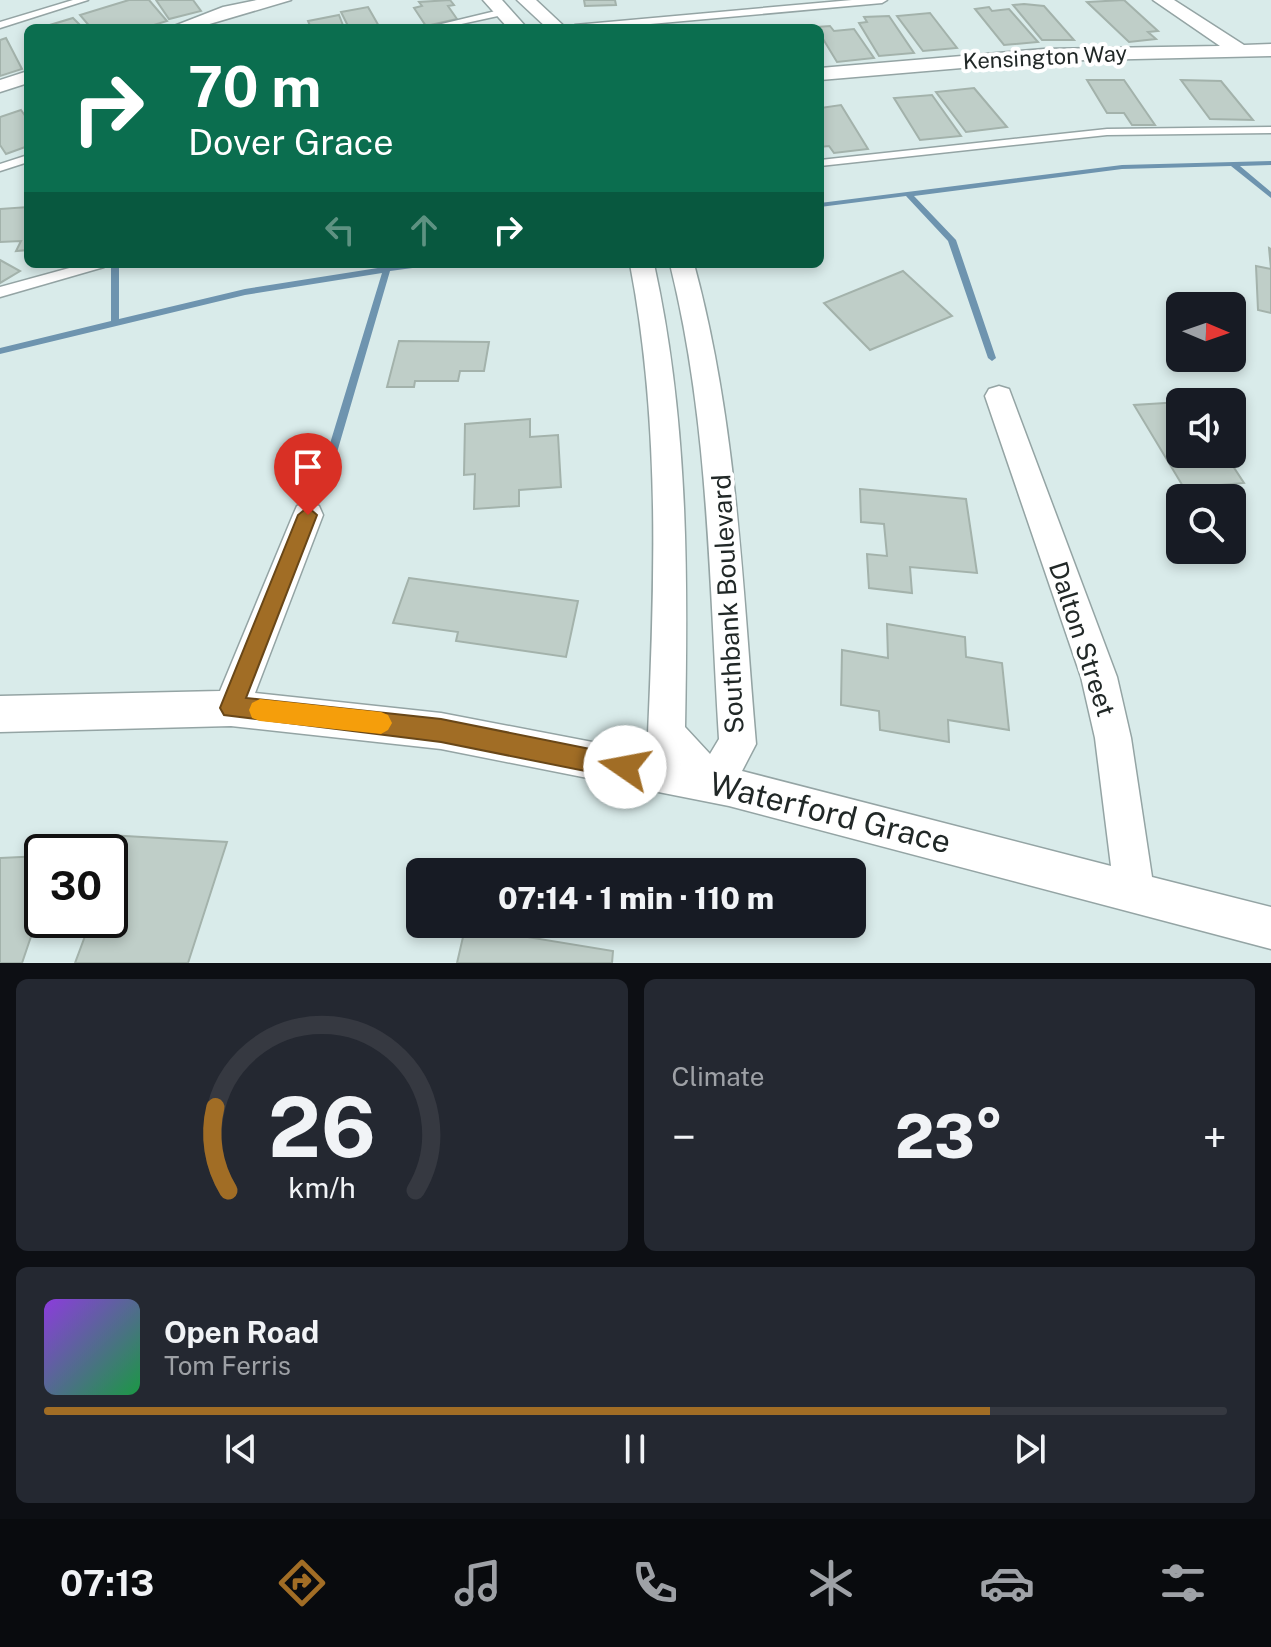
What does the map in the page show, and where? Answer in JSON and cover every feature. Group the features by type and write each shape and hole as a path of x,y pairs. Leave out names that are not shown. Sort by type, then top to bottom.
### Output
{"street":[{"path":"190,24 229,11 282,0"},
{"path":"526,0 553,24"},
{"path":"1162,0 1242,52"},
{"path":"498,6 514,24"},
{"name":"Kensington Way","path":"824,74 1044,55 1271,50"},
{"path":"0,86 24,78"},
{"name":"Southbank Boulevard","path":"643,268 664,371 672,488 666,734 712,784 738,744 718,441 696,309 683,268"},
{"name":"Dalton Street","path":"999,396 1099,677 1113,738 1134,890"},
{"path":"231,708 308,515"},
{"name":"Waterford Grace","path":"0,714 231,708 441,731 712,784 1134,890 1271,928"}],"lane":[{"path":"0,25 83,0"},
{"path":"619,24 882,0"},
{"path":"442,24 498,6"},
{"path":"824,163 1107,132 1271,130"},
{"path":"0,168 24,159"},
{"path":"0,292 85,268"}],"building":[{"path":"129,0 149,0 167,21 157,24 88,24 80,15"},
{"path":"156,0 193,0 201,11 169,19"},
{"path":"450,0 454,5 448,6 457,19 425,24 414,8 422,6 419,2"},
{"path":"584,0 615,0 616,5 585,6"},
{"path":"1124,0 1158,31 1148,32 1156,39 1129,42 1087,2"},
{"path":"1013,5 1044,6 1074,40 1042,40"},
{"path":"368,7 378,24 347,24 341,12"},
{"path":"989,7 992,11 1009,9 1038,42 1004,45 975,9"},
{"path":"930,13 957,48 923,51 897,16"},
{"path":"339,15 342,24 309,24 308,21"},
{"path":"889,16 914,53 879,56 859,23 867,22 864,17"},
{"path":"73,18 79,24 53,24"},
{"path":"824,26 830,26 834,31 854,29 874,58 837,62 824,41"},
{"path":"6,38 22,69 0,76 0,40"},
{"path":"1087,80 1124,80 1155,125 1132,125 1124,113 1107,113"},
{"path":"1181,80 1221,81 1253,120 1210,119"},
{"path":"974,88 1007,127 966,132 936,92"},
{"path":"932,95 961,136 920,140 894,98"},
{"path":"841,105 868,149 834,153 829,146 824,147 824,107"},
{"path":"21,110 24,114 24,147 6,154 0,145 0,117"},
{"path":"24,207 24,250 16,251 21,241 0,242 0,209"},
{"path":"0,260 20,271 0,283"},
{"path":"1256,266 1271,269 1271,313 1258,310"},
{"path":"903,271 952,316 870,350 824,303"},
{"path":"399,341 489,342 484,371 460,371 458,381 415,381 414,387 387,387"},
{"path":"1166,403 1166,458 1134,405"},
{"path":"530,419 530,437 558,435 561,487 519,490 519,506 474,509 475,474 464,475 465,424"},
{"path":"1172,468 1234,468 1244,483 1232,484 1182,484"},
{"path":"860,489 966,499 977,573 910,567 912,593 869,588 867,554 887,556 884,524 861,522"},
{"path":"409,578 578,601 566,657 456,641 458,632 393,623"},
{"path":"887,624 965,637 966,657 1002,663 1009,730 948,720 949,742 880,730 879,711 841,705 842,650 888,658"},
{"path":"128,836 227,842 188,963 75,963 84,938 128,938"},
{"path":"24,857 24,938 30,938 22,963 0,963 0,858"},
{"path":"463,938 533,938 613,951 612,963 457,963"}],"waterway":[{"path":"1233,164 1271,163"},
{"path":"908,194 1122,167 1233,164"},
{"path":"1233,164 1271,196"},
{"path":"824,204 908,194"},
{"path":"908,194 952,240 992,358"},
{"path":"115,268 115,323"},
{"path":"387,269 395,268"},
{"path":"0,351 245,292 387,269"},
{"path":"326,473 387,269"}],"slow traffic":[{"path":"260,710 381,723"}],"route":[{"path":"308,515 231,708 336,717 441,731 625,767"}]}
